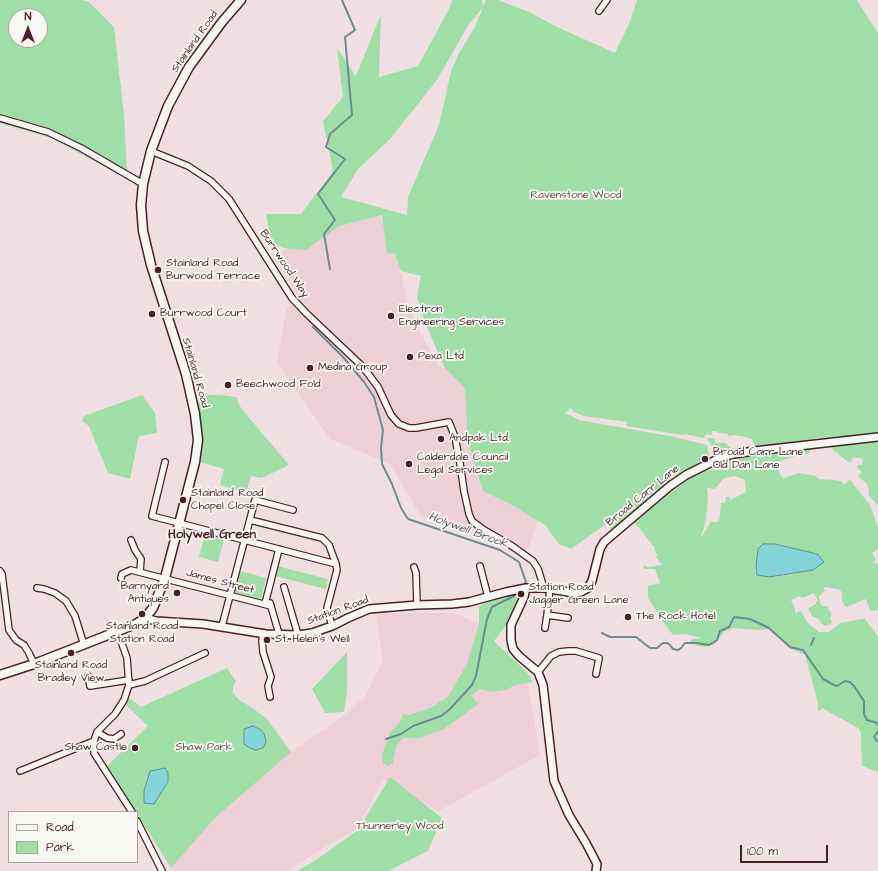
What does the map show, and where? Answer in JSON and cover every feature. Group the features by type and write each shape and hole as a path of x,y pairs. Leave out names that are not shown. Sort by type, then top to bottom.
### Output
{"main road":[{"name":"Stainland Road","path":"0,675 34,664 136,624 145,618 153,608 165,578 195,462 198,440 195,414 186,374 156,280 143,231 141,205 143,184 151,151 168,106 189,67 222,22 241,0"}],"street":[{"path":"599,11 607,0"},
{"path":"0,118 48,132 81,148 143,184"},
{"name":"Burrwood Way","path":"151,151 188,166 211,181 229,199 292,298 363,367 378,387 391,415 399,424 409,428 416,428 449,422 455,436 464,490 469,514 472,520 484,530 512,546 533,561 547,589"},
{"name":"Broad Carr Lane","path":"514,590 547,589 574,593 586,590 592,581 601,546 606,539 670,486 686,475 720,458 754,451 878,436"},
{"path":"165,462 152,516 336,564"},
{"path":"222,626 255,500 294,510"},
{"path":"250,520 322,538 329,545 337,570 327,608 332,626"},
{"path":"131,540 141,559 140,572"},
{"path":"279,549 267,595 268,605 279,634"},
{"path":"480,566 488,597"},
{"path":"414,567 416,573 417,605"},
{"name":"James Street","path":"121,578 122,574 131,570 268,605"},
{"path":"0,571 2,574 9,630 16,640 24,645 34,664"},
{"path":"284,587 298,635"},
{"path":"37,588 55,593 66,601 75,616 84,645"},
{"path":"525,589 524,597 511,625 511,640 513,649 538,672 543,685 554,781 569,815 586,842 597,864 596,871"},
{"path":"545,628 547,615 547,589"},
{"name":"Station Road","path":"145,618 156,621 222,626 263,633 298,635 312,633 332,626 369,609 417,605 458,604 514,590"},
{"path":"547,615 568,618"},
{"path":"115,632 121,641 127,658 129,682 124,700 115,714 97,732 94,741 94,753 131,811"},
{"path":"263,633 263,652 271,677 268,686 270,697"},
{"path":"538,672 551,656 559,652 576,651 599,658 596,674"},
{"path":"88,676 90,686 145,681 205,653"},
{"path":"97,732 107,738 114,739 121,734"},
{"path":"20,771 94,741"},
{"path":"138,823 162,871"}],"shaded area":[{"path":"376,213 393,234 409,311 439,367 462,370 485,477 538,520 524,559 496,543 437,520 421,516 390,464 330,439 277,363 286,310 300,298 273,256 342,218"},
{"path":"383,613 454,613 479,624 527,679 540,755 439,811 383,779 358,828 286,871 175,871 170,867 214,819 291,752 335,722 365,697 383,660 376,615"}],"green space":[{"path":"0,0 82,0 89,2 114,27 124,115 127,171 126,178 51,138 0,123"},
{"name":"Ravenstone Wood","path":"452,0 482,0 483,6 486,0 498,0 529,12 555,26 615,53 629,24 637,0 857,0 878,33 878,433 853,437 816,438 796,443 756,448 752,439 742,436 728,436 728,434 712,431 712,435 706,434 704,438 663,432 627,426 626,424 628,422 584,416 574,412 570,408 567,412 564,412 579,420 669,436 707,445 709,456 668,482 618,525 611,529 606,524 571,549 559,544 545,525 514,506 483,491 468,443 465,388 445,368 426,325 417,297 421,276 401,271 395,253 387,254 382,215 339,226 306,250 284,248 271,242 266,214 301,214 333,171 323,121 343,97 337,48 356,76 381,14 379,77 418,66 449,9","holes":["483,7 475,27 459,53 451,71 439,125 408,197 407,215 341,197 358,169 390,139 437,80 467,27"]},
{"path":"142,395 155,413 157,433 139,436 130,479 108,473 89,426 82,421 84,416"},
{"path":"207,395 236,397 241,408 289,465 262,478 251,476 246,493 220,485 224,469 200,462 201,443 198,401 205,400"},
{"path":"715,438 715,443 725,443 732,449 713,453 711,444 707,439"},
{"path":"878,439 878,506 869,496 867,484 858,476 862,472 857,468 858,465 862,465 863,459 853,457 851,462 848,462 833,450 832,447"},
{"path":"808,448 810,453 775,463 780,475 784,478 799,473 815,476 819,479 843,482 843,485 850,480 870,505 878,528 878,549 872,553 876,560 873,562 875,564 878,563 878,610 870,610 866,599 846,607 842,601 842,592 838,589 823,587 825,591 819,597 820,602 822,606 827,606 832,614 830,618 832,623 825,626 820,620 812,616 808,608 816,604 818,601 814,593 802,598 800,596 791,600 795,608 795,613 801,611 807,622 819,632 829,632 840,623 865,619 878,636 878,772 862,766 861,733 858,728 822,708 818,711 818,703 805,655 791,649 768,629 758,630 733,628 724,632 714,645 704,647 692,644 690,641 693,639 702,638 685,634 673,635 648,598 648,586 660,583 655,569 645,569 643,567 644,565 647,567 662,565 656,557 658,556 654,549 655,548 634,522 672,488 704,469 705,471 714,469 720,465 756,453","holes":["735,476 745,480 746,492 730,500 730,497 726,497 725,503 721,503 719,522 711,522 701,538 706,520 708,496 707,488 715,489 724,478","775,544 817,554 795,574 769,577 757,575"]},
{"path":"205,534 224,539 218,562 199,557"},
{"path":"277,566 328,579 326,589 275,576"},
{"path":"241,571 266,578 261,599 235,592"},
{"path":"512,595 519,599 505,627 494,641 526,671 533,682 492,692 480,689 471,695 478,704 442,730 420,738 403,738 396,746 393,763 388,766 383,763 382,755 390,733 400,722 403,714 410,715 430,708 448,697 467,664 479,624 479,607 487,602"},
{"path":"347,652 347,692 344,712 325,713 312,689"},
{"name":"Shaw Park","path":"227,668 236,681 233,687 233,693 239,700 267,719 291,752 214,819 171,868 138,815 138,811 135,811 107,766 148,726 126,705 129,698 141,707"},
{"name":"Thunnerley Wood","path":"390,777 442,818 428,851 388,871 297,871 313,862 358,830"}],"water":[{"path":"763,544 775,544 817,554 824,562 813,570 769,577 757,575 756,565 758,549"},
{"path":"253,726 261,730 264,734 266,742 263,748 256,750 244,744 244,729"},
{"path":"165,768 168,773 168,782 154,804 144,803 144,791 150,771"}],"waterway":[{"name":"Holywell Brook","path":"330,269 324,234 335,220 318,194 345,159 326,147 330,134 352,115 345,37 355,30 342,0"},
{"name":"Holywell Brook","path":"313,327 344,358 364,382 374,397 383,430 381,448 382,464 392,484 401,508 408,519 500,550 519,562 526,582 522,587"},
{"name":"Holywell Brook","path":"386,739 401,734 413,726 441,716 449,710 472,685 476,676 487,619 492,607 514,596 518,592"},
{"path":"602,633 610,637 636,637 650,648 657,648 663,643 667,643 673,649 678,650 685,643 709,645 717,640 720,631 729,627 734,617 750,619 769,628 790,647 803,650 823,679 837,686 845,681 850,682 864,701 864,714 867,720 877,723 878,725"},
{"path":"811,645 814,638"},
{"path":"878,731 874,737 878,742"}],"place":[{"name":"Stainland Road Burwood Terrace","path":"158,270"},
{"name":"Burrwood Court","path":"152,314"},
{"name":"Electron Engineering Services","path":"391,316"},
{"name":"Pexa Ltd","path":"410,357"},
{"name":"Medina Group","path":"310,368"},
{"name":"Beechwood Fold","path":"228,385"},
{"name":"Andpak Ltd.","path":"441,439"},
{"name":"Broad Carr Lane Old Dan Lane","path":"705,459"},
{"name":"Calderdale Council Legal Services","path":"409,464"},
{"name":"Stainland Road Chapel Close","path":"183,500"},
{"name":"Barnyard Antiques","path":"177,593"},
{"name":"Station Road Jagger Green Lane","path":"521,594"},
{"name":"Stainland Road Station Road","path":"142,614"},
{"name":"The Rock Hotel","path":"628,617"},
{"name":"St. Helen's Well","path":"267,640"},
{"name":"Stainland Road Bradley View","path":"71,653"},
{"name":"Shaw Castle","path":"135,748"}],"district":[{"name":"Holywell Green","path":"212,535"}]}
